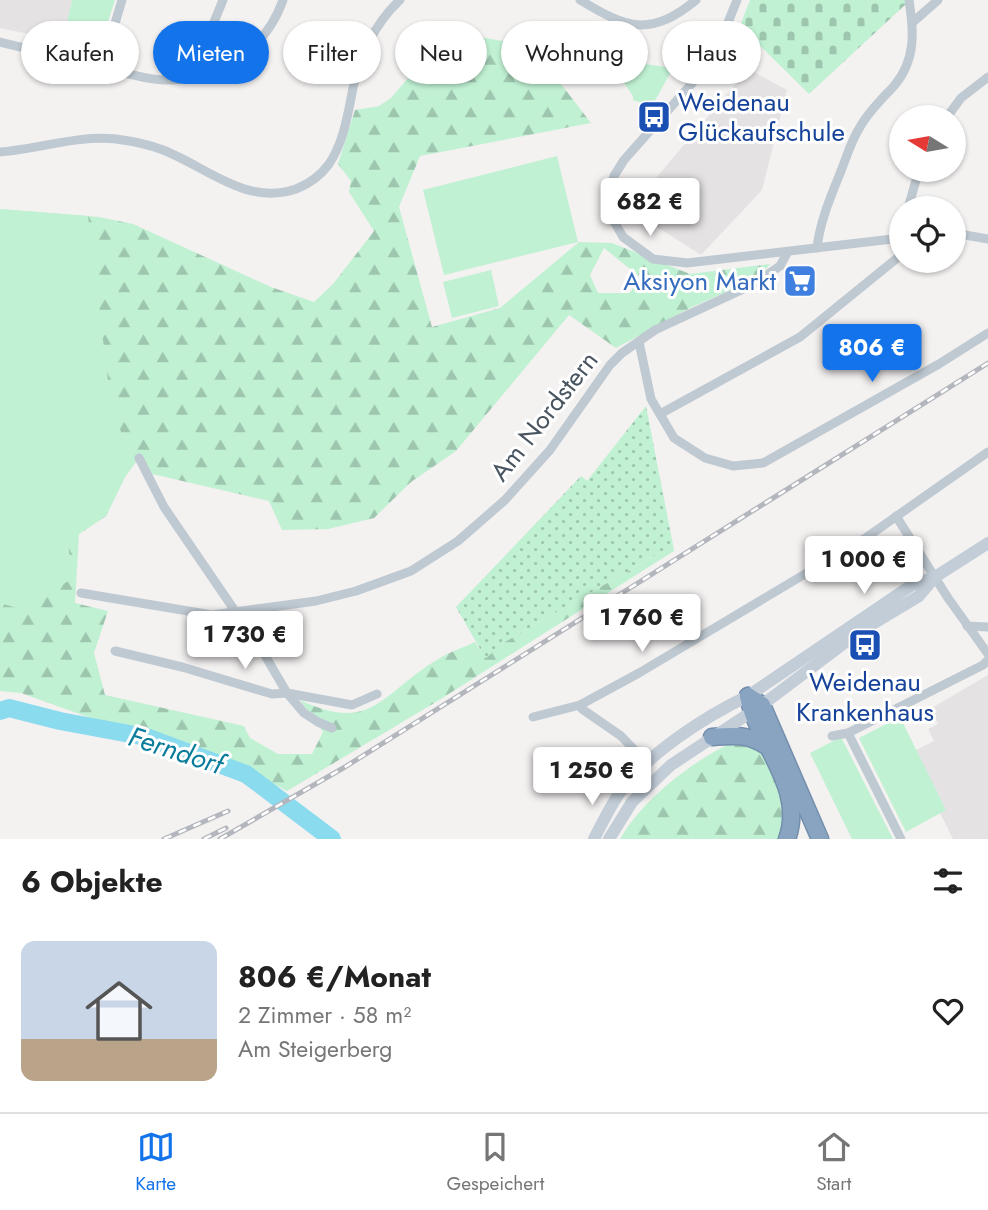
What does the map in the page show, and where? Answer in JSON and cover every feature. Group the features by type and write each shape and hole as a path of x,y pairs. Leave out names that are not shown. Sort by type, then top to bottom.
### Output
{"highway":[{"path":"748,695 820,839"},
{"path":"757,709 768,747 790,797 792,822 787,839"},
{"path":"712,737 744,735 756,738 768,747"}],"main road":[{"path":"594,839 621,791 647,763 678,738 748,695 912,584 934,577 988,543"},
{"path":"609,839 632,802 653,780 712,737 757,709 859,632 919,596 934,577"}],"street":[{"path":"116,21 122,0"},
{"path":"214,21 223,0"},
{"path":"269,30 283,0"},
{"path":"0,152 91,138 116,139 162,150 236,187 253,192 285,192 305,185 330,163 341,139 353,85 366,49 377,27 400,0"},
{"path":"580,0 617,22 637,26 666,20 696,0"},
{"path":"737,0 723,35 702,72 625,159 614,176 609,194 612,218 624,237 653,259 687,263 889,239"},
{"path":"817,248 818,234 828,204 856,134 873,107 905,71 912,51 913,22 909,0"},
{"path":"913,22 938,0"},
{"path":"0,42 21,47"},
{"path":"956,105 988,77"},
{"path":"966,235 988,239"},
{"name":"Am Nordstern","path":"81,593 212,615 316,601 381,583 411,571 458,541 505,500 550,450 610,365 622,353 655,330 752,285 780,266 787,253"},
{"path":"660,414 800,337 889,265"},
{"path":"639,342 651,399 674,438 705,458 733,466 763,463 939,364 988,333"},
{"path":"533,717 580,705 639,673 867,537 988,452"},
{"path":"139,457 164,507 287,693 304,713 318,723 332,727"},
{"path":"896,516 934,577 988,654"},
{"path":"967,626 988,627"},
{"path":"116,651 272,694 287,693 352,705 377,694"},
{"path":"832,736 848,733 988,660"},
{"path":"580,705 621,736 647,763"},
{"path":"848,733 901,839"}],"shaded area":[{"path":"0,0 72,0 67,21 21,21 21,32 0,28"},
{"path":"761,76 787,90 762,190 701,255 646,220 650,185 735,84 761,84"},
{"path":"988,675 988,839 953,839 910,753 934,741 928,729 938,724 930,709"}],"green space":[{"path":"72,0 115,0 108,21 67,21"},
{"path":"750,0 905,0 905,5 809,94 761,47 761,21 742,21"},
{"path":"487,38 501,41 501,84 561,84 591,123 420,156 399,207 432,327 500,308 579,242 612,243 690,274 770,264 758,278 692,307 616,348 569,315 456,451 411,482 374,518 328,529 282,530 269,501 152,474 136,462 125,477 106,516 79,534 75,603 108,611 94,653 105,695 244,726 250,738 278,754 312,754 323,732 300,700 344,713 374,706 444,655 475,642 486,658 505,642 673,545 674,551 436,702 287,791 272,783 21,693 0,691 0,209 99,217 133,224 271,287 314,302 333,284 374,231 349,192 351,181 338,164 355,110 379,106 391,98 403,84 487,84","holes":["604,248 640,277 630,293 598,293 590,275"]},
{"path":"648,64 662,66 662,84 664,84 652,106 633,100 625,84 648,84"},
{"path":"557,156 578,242 444,275 423,190"},
{"path":"0,209 88,216 112,414 136,461 106,516 68,541 72,579 20,609 0,603"},
{"path":"491,270 499,306 452,318 443,282"},
{"path":"646,406 673,545 505,642 486,659 456,607 581,476 587,481"},
{"path":"900,717 946,810 906,832 859,738"},
{"path":"841,737 893,839 852,839 810,753"},
{"path":"734,742 759,747 774,772 786,812 780,839 620,839 641,810 670,783 702,759"}],"waterway":[{"name":"Ferndorf","path":"0,711 9,708 60,721 146,737 246,774 332,839"}],"railway":[{"path":"220,839 345,767 988,363"},
{"path":"164,839 228,811"},
{"path":"204,839 226,828"}],"place":[{"name":"Weidenau Glückaufschule","path":"654,117"},
{"name":"Aksiyon Markt","path":"800,281"},
{"name":"Weidenau Krankenhaus","path":"865,645"}]}
